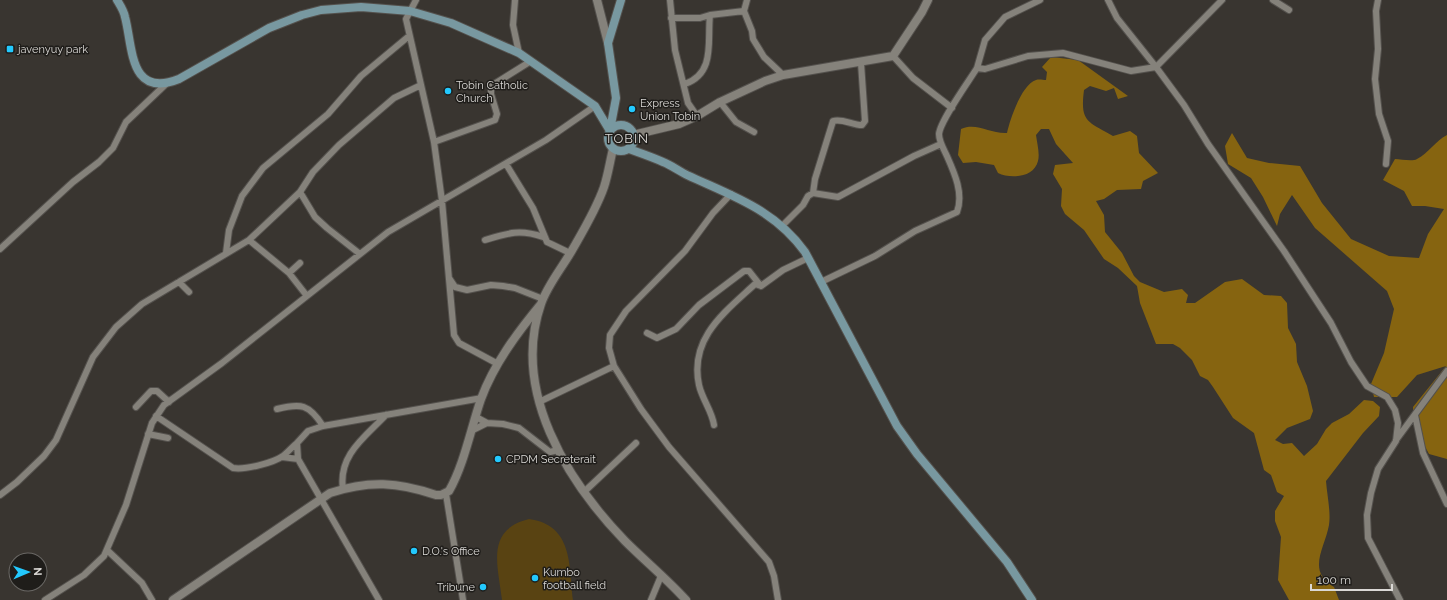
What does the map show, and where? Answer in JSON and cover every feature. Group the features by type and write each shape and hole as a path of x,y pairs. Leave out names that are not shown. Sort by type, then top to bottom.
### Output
{"main road":[{"path":"117,0 125,16 133,61 139,72 150,81 166,84 179,79 269,28 302,15 321,10 361,7 410,11 451,23 519,53 594,106 610,130"},
{"path":"610,130 616,126 624,125 630,129 634,135 633,143 628,149 621,151 613,149 608,140 616,98 608,43 621,0"},
{"path":"628,149 663,162 687,175 731,194 782,226 796,239 821,282 897,426 917,454 1006,562 1032,600"}],"street":[{"path":"416,0 406,19 434,142 442,201 456,340 498,364"},
{"path":"515,0 513,25 519,53"},
{"path":"597,0 608,43"},
{"path":"670,0 675,50 685,84 688,103 697,116"},
{"path":"746,0 744,11 752,31 753,38 764,58 783,75"},
{"path":"634,135 679,124 697,116 720,102 765,81 783,75 861,63 893,56 922,12 928,0"},
{"path":"821,282 875,256 915,231 956,212 960,203 960,194 952,168 942,144 940,130 952,108 978,68 985,40 1006,17 1040,0"},
{"path":"1108,0 1118,18 1184,106 1208,144 1284,251 1330,323 1350,362 1367,386 1387,397 1395,410 1398,423 1396,441"},
{"path":"978,68 985,69 1028,56 1063,53 1130,71 1156,67 1222,0"},
{"path":"1273,0 1288,10"},
{"path":"1378,0 1376,11 1378,49 1375,79 1379,114 1388,141 1386,164"},
{"path":"671,18 700,18 710,15 744,11"},
{"path":"685,84 694,81 705,68 708,57 710,15"},
{"path":"226,253 229,230 242,196 262,168 328,114 361,76 409,36"},
{"path":"893,56 913,78 952,108"},
{"path":"434,142 494,120 497,114 490,86 531,61"},
{"path":"813,193 814,179 833,121 837,120 862,125 865,121 861,63"},
{"path":"0,249 73,182 99,162 113,148 126,122 166,84"},
{"path":"0,495 17,482 44,456 56,440 93,357 116,327 142,304 249,240 300,192 313,172 339,145 394,98 421,85"},
{"path":"720,102 736,122 754,132"},
{"path":"45,600 84,575 96,564 107,550 126,506 148,434 156,416 169,402 222,363 388,232 546,140 594,106"},
{"path":"782,226 803,205 808,196 813,193 838,197 914,156 942,144"},
{"path":"173,600 321,498 343,489 358,485 393,485 414,487 436,495 446,494 451,488 473,430 482,398 498,364 516,334 542,302 570,253 604,187 613,149"},
{"path":"506,164 533,208 543,237 547,242 570,253"},
{"path":"300,192 315,216 327,228 360,254"},
{"path":"731,194 713,213 685,251 626,311 610,335 609,348 614,366 641,409 670,447 769,562 774,576 778,600"},
{"path":"485,240 512,232 533,234 543,237"},
{"path":"249,240 289,273 307,296"},
{"path":"761,286 783,270 808,258"},
{"path":"289,273 300,263"},
{"path":"648,333 656,338 676,329 699,305 744,271 749,271 761,286"},
{"path":"449,277 455,287 467,290 491,285 503,286 514,288 542,302"},
{"path":"179,282 189,292"},
{"path":"714,425 713,418 702,397 699,385 698,372 700,345 708,333 740,298 755,284 761,286"},
{"path":"542,302 535,332 533,360 535,384 546,425 558,450 604,517 625,540 686,600"},
{"path":"539,402 614,366"},
{"path":"1400,600 1368,538 1367,515 1371,493 1378,469 1396,441 1447,371"},
{"path":"136,407 151,390 157,391 169,402"},
{"path":"282,457 308,431 323,426 482,398"},
{"path":"277,409 300,405 308,408 323,426"},
{"path":"343,489 341,477 345,463 355,446 386,415"},
{"path":"1415,415 1423,453 1447,504"},
{"path":"156,416 233,468 247,468 282,457 298,459"},
{"path":"476,416 487,423 503,424 519,428 550,452 558,450"},
{"path":"473,430 487,423"},
{"path":"148,434 168,438"},
{"path":"297,443 298,459 379,600"},
{"path":"585,491 636,443"},
{"path":"446,494 463,600"},
{"path":"107,550 142,583 152,600"},
{"path":"651,600 661,576"}],"shaded area":[{"path":"1051,57 1078,60 1128,96 1118,99 1114,88 1106,91 1090,86 1084,90 1083,109 1085,115 1091,123 1113,136 1130,131 1137,136 1139,153 1158,173 1143,181 1141,189 1117,190 1104,199 1096,201 1104,215 1105,232 1122,253 1134,276 1140,282 1164,292 1182,289 1188,295 1186,303 1195,303 1225,282 1242,279 1264,295 1281,296 1287,303 1288,328 1296,344 1297,362 1307,386 1313,411 1310,419 1287,428 1275,440 1283,444 1292,443 1304,456 1317,444 1326,429 1332,423 1349,414 1364,400 1373,401 1380,407 1379,416 1363,433 1326,481 1329,525 1321,551 1319,566 1321,574 1326,581 1334,587 1339,600 1289,600 1278,580 1281,537 1275,521 1275,511 1284,496 1277,492 1271,475 1264,470 1254,433 1233,418 1208,380 1200,376 1192,360 1180,348 1173,344 1156,344 1140,303 1137,286 1118,268 1104,259 1084,230 1065,214 1061,206 1062,189 1053,174 1055,165 1073,163 1056,144 1049,129 1041,129 1036,135 1039,158 1036,167 1027,174 1021,176 1009,176 998,173 994,165 976,162 963,163 958,155 961,129 967,127 978,127 995,132 1007,133 1017,103 1026,88 1036,80 1046,80 1047,72 1042,67"},
{"path":"1232,133 1247,158 1269,163 1300,166 1322,203 1351,239 1389,256 1419,258 1428,234 1444,209 1425,206 1412,206 1404,191 1383,180 1395,159 1415,160 1425,154 1439,140 1447,135 1447,459 1429,454 1414,426 1413,407 1446,366 1417,375 1397,397 1374,397 1371,384 1384,353 1394,309 1387,291 1315,228 1292,195 1280,214 1277,226 1263,197 1251,178 1228,164 1225,146"},
{"name":"Kumbo football field","path":"529,519 543,523 554,529 561,538 569,561 573,600 502,600 497,562 500,540 506,531 515,524"}],"place":[{"name":"javenyuy park","path":"10,49"},
{"name":"Tobin Catholic Church","path":"448,91"},
{"name":"Express Union Tobin","path":"632,109"},
{"name":"CPDM Secreterait","path":"498,459"},
{"name":"D.O.'s Office","path":"414,551"},
{"name":"Kumbo football field","path":"535,578"},
{"name":"Tribune","path":"483,587"}],"district":[{"name":"TOBIN","path":"627,138"}]}
